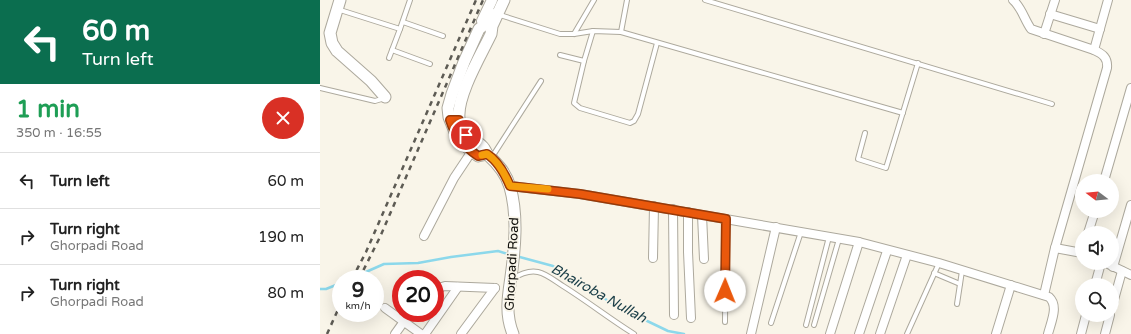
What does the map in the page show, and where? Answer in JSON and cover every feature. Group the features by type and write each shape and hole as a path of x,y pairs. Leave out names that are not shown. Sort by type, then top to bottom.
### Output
{"main road":[{"path":"494,19 498,0"},
{"path":"479,28 494,19 504,0"},
{"path":"338,4 330,33 332,43 337,51 371,81 385,98"},
{"name":"Ghorpadi Road","path":"472,151 457,137 454,120 460,102 491,34 494,19"},
{"name":"Ghorpadi Road","path":"479,28 464,62 448,108 454,120 466,135 483,147 506,176 510,186 513,201 515,234 507,296 513,334"},
{"path":"472,151 478,156 489,156"}],"street":[{"path":"479,28 492,0"},
{"path":"494,19 507,0"},
{"path":"1013,0 1022,11 1026,22 1031,28 1044,34 1102,53 1108,63 1044,295"},
{"path":"1044,34 1055,0"},
{"path":"1094,50 1108,0"},
{"path":"1050,14 1100,29"},
{"path":"1106,174 1131,88"},
{"path":"424,236 454,178 472,151"},
{"path":"510,186 554,190 801,231 858,242 887,251 939,263 1049,297 1054,301 1054,307 1048,334"},
{"path":"653,258 654,206"},
{"path":"673,209 674,315"},
{"path":"1119,240 1130,209"},
{"path":"688,212 691,318"},
{"path":"702,214 704,259"},
{"path":"751,334 776,227"},
{"path":"830,334 858,242"},
{"path":"1056,248 1075,252"},
{"path":"859,334 887,251"},
{"path":"880,334 907,255"},
{"path":"1119,270 1131,275"},
{"path":"1119,282 1122,271"},
{"path":"996,334 1011,285"},
{"path":"444,286 495,288 461,334"},
{"path":"425,334 458,287"},
{"path":"385,308 392,313"},
{"path":"395,334 404,322 420,334"},
{"path":"1081,334 1084,322"},
{"path":"1104,334 1108,322"}],"lane":[{"path":"389,58 410,0"},
{"path":"574,34 594,0"},
{"path":"621,32 627,0"},
{"path":"705,0 1052,104"},
{"path":"338,4 400,29"},
{"path":"494,19 560,34 574,34 593,31 621,32 902,113"},
{"path":"403,22 443,36"},
{"path":"593,31 574,102 580,108 630,123 634,121 638,114 657,43"},
{"path":"392,50 430,64"},
{"path":"560,55 584,62"},
{"path":"864,133 858,159 886,168 918,63"},
{"path":"489,156 541,80"},
{"path":"320,88 375,101 385,98"},
{"path":"725,322 726,219"},
{"path":"771,322 801,231"},
{"path":"806,325 829,237"},
{"path":"814,325 839,239"},
{"path":"907,334 939,263"},
{"path":"957,304 962,270"},
{"path":"510,278 529,272 539,272 582,298 614,322 634,334"},
{"path":"934,273 960,284"}],"waterway":[{"name":"Bhairoba Nullah","path":"370,270 384,264 418,263 498,251 511,255"},
{"name":"Bhairoba Nullah","path":"516,256 553,266 618,307 668,331 684,334"},
{"name":"Bhairoba Nullah","path":"320,289 332,287"}],"railway":[{"path":"357,270 366,252 476,0"},
{"path":"364,270 380,237 483,0"},
{"path":"327,334 332,322"}],"slow traffic":[{"path":"482,155 487,154 492,157 506,176 510,186 548,189"}],"route":[{"path":"466,135 461,129 459,120 450,120 457,137 464,145 478,156 487,154 492,157 506,176 510,186 554,190 726,219 725,291"}]}
